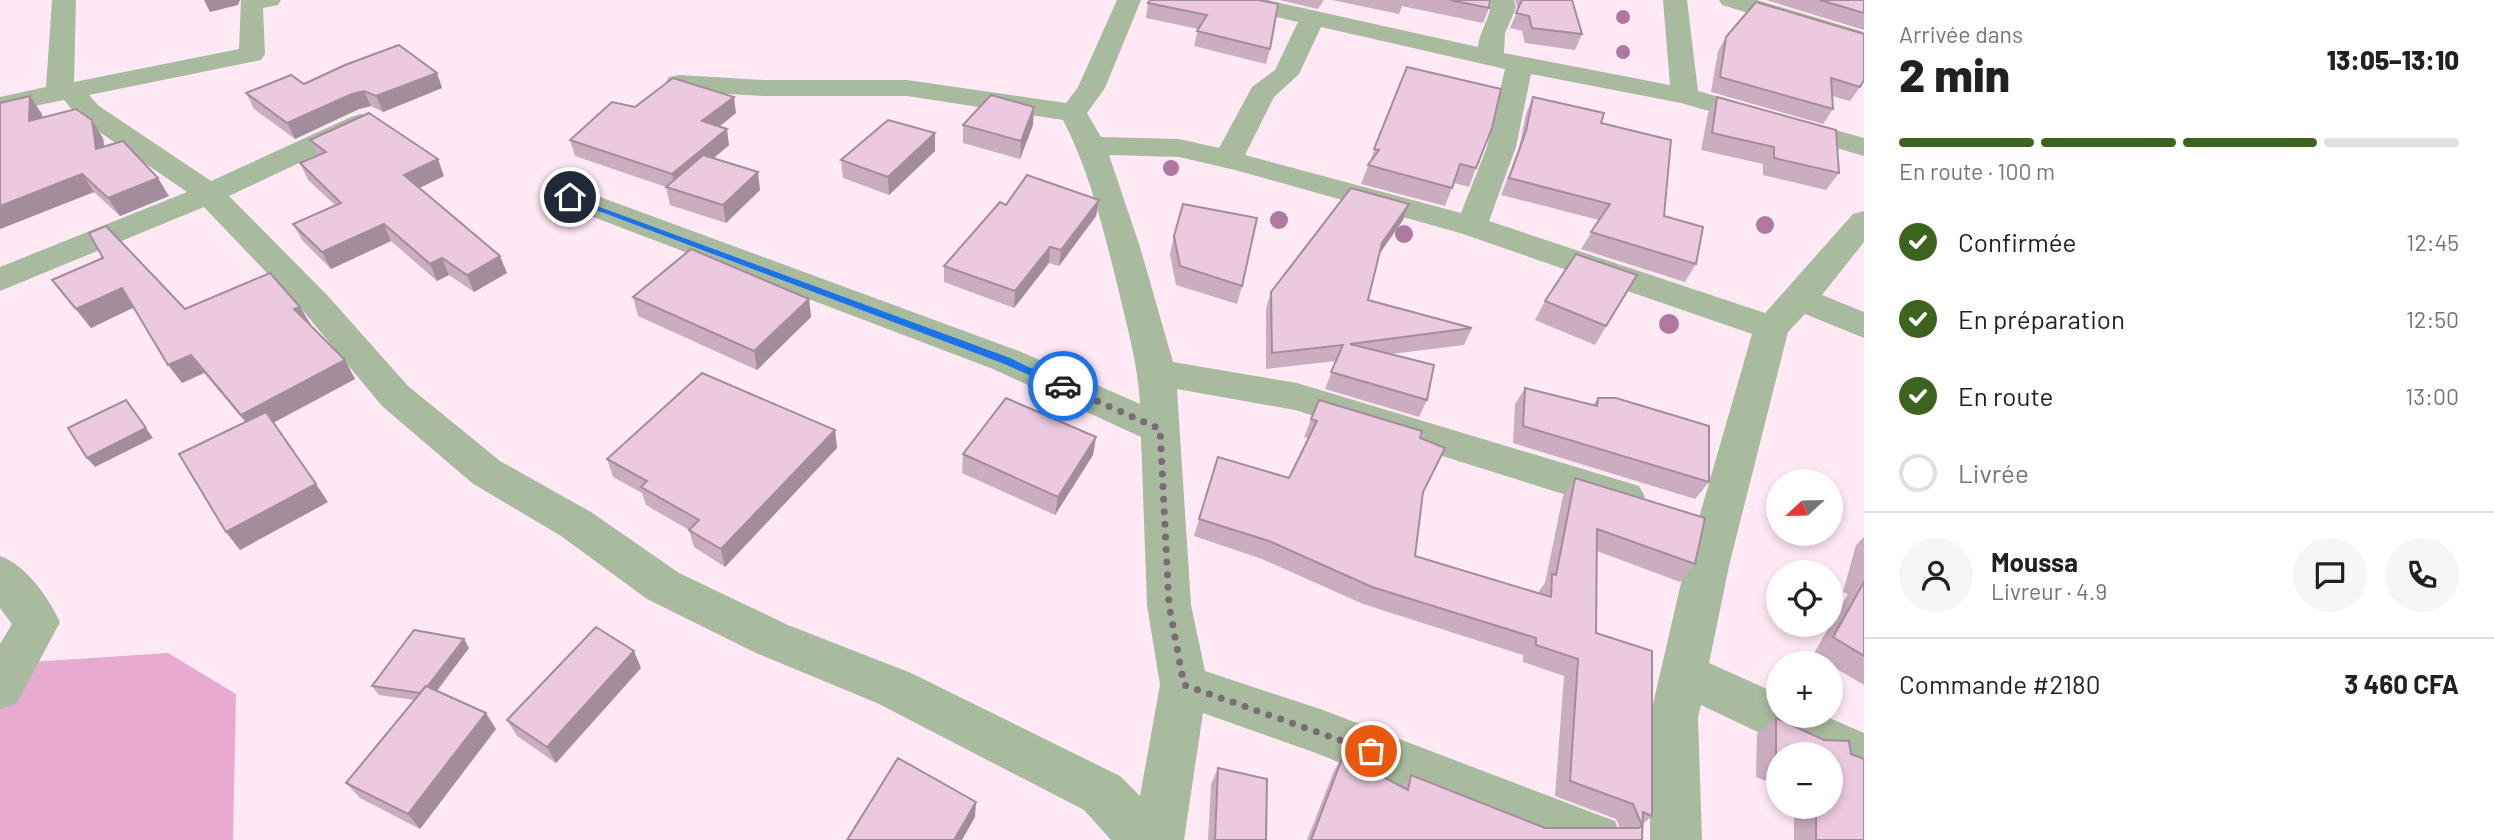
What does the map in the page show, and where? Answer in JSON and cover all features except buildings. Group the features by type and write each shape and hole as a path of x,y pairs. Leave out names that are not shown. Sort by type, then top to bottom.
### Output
{"street":[{"path":"64,0 66,92 89,112 155,154 209,194 316,304 395,396 486,472 576,524 663,586 772,639 894,688 1102,793 1146,840"},
{"path":"0,105 252,54 251,3 269,0"},
{"path":"1073,113 1091,88 1129,0"},
{"path":"1234,0 1519,64 1685,96 1864,147"},
{"path":"1491,57 1492,33 1504,8 1502,0"},
{"path":"1675,0 1685,96"},
{"path":"1731,0 1864,40"},
{"path":"1228,159 1262,93 1286,74 1313,17"},
{"path":"1471,226 1488,192 1504,143 1519,64"},
{"path":"679,83 763,88 907,88 1073,113"},
{"path":"1073,113 1091,146 1124,247 1157,372 1169,605 1184,685 1158,840"},
{"path":"0,280 209,194 370,118"},
{"path":"1091,146 1179,148 1228,159 1471,226 1771,328"},
{"path":"570,197 1006,360 1160,429"},
{"path":"1676,840 1674,717 1718,525 1771,328 1800,299 1864,220"},
{"path":"1800,299 1864,326"},
{"path":"1157,372 1297,397 1718,525"},
{"path":"0,575 37,622 0,688"},
{"path":"1684,674 1864,758"},
{"path":"1184,685 1323,733 1596,840"}],"shaded area":[{"path":"168,653 236,694 233,840 0,840 0,664"}],"way so far":[{"path":"1063,386 1160,429 1169,605 1184,685 1371,751"}],"route":[{"path":"570,197 1006,360 1063,386"}]}
